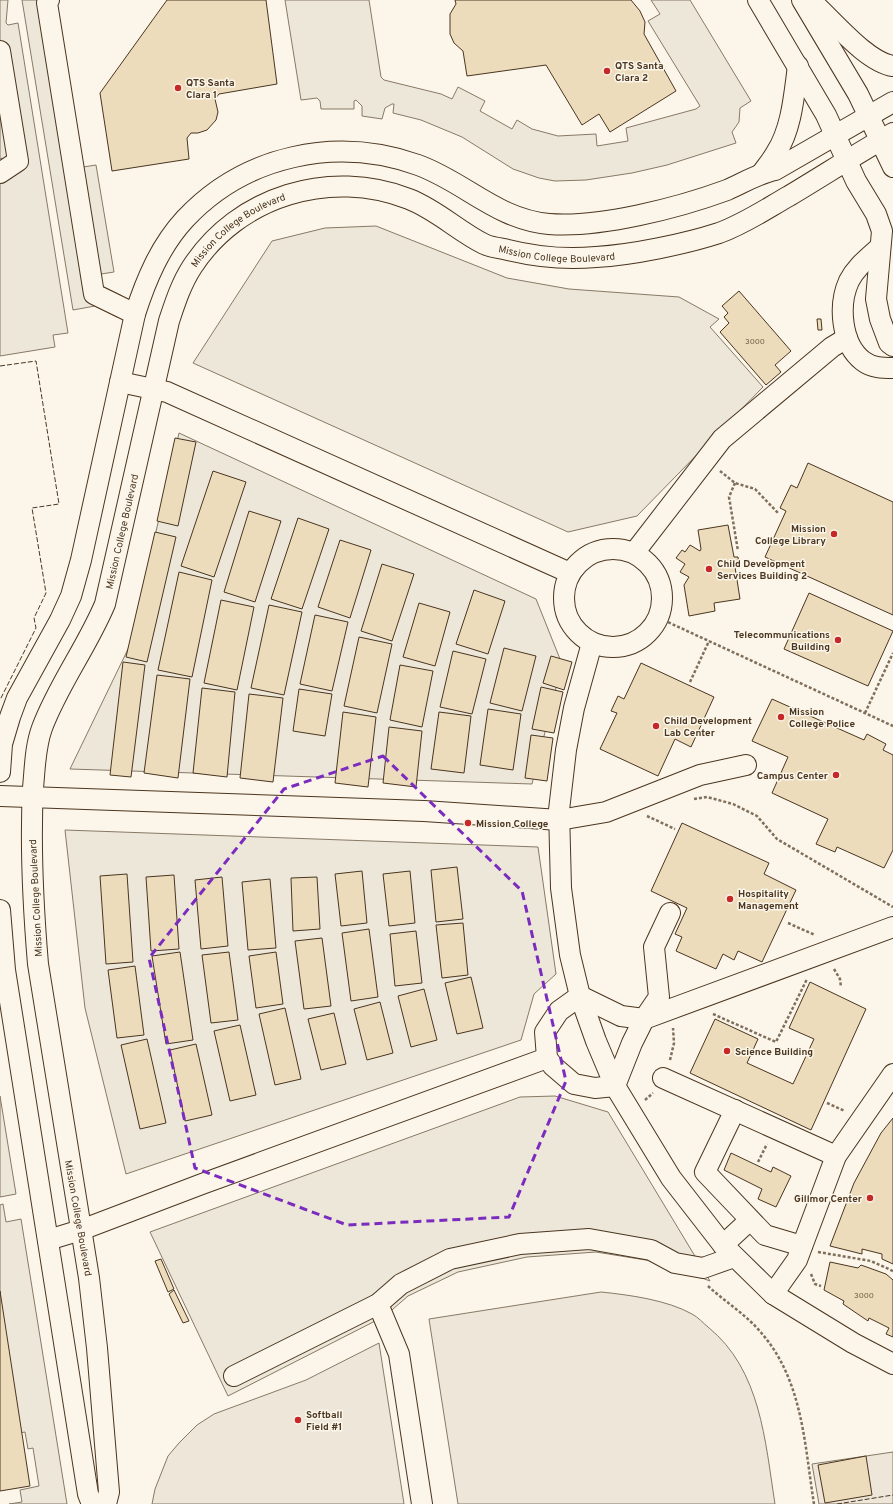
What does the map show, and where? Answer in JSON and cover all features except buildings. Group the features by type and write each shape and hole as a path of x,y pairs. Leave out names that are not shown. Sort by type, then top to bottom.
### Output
{"street":[{"path":"49,0 47,3 94,294 135,314"},
{"path":"758,0 826,115 856,181 876,214 882,231 876,299 880,319 890,343 893,346"},
{"path":"802,0 858,94 869,116 887,137 893,167"},
{"path":"810,0 871,57 893,66"},
{"path":"0,51 18,161 0,172"},
{"path":"762,173 777,152 783,139 793,100 798,66"},
{"path":"0,772 2,744 17,698 60,620 71,596 81,560 135,314 144,286 167,242 185,219 232,182 284,159 316,152 368,153 392,157 420,166 503,212 524,220 573,225 607,221 687,202 728,190 762,173 775,170 893,102"},
{"name":"Mission College Boulevard","path":"106,1504 109,1492 98,1348 89,1278 38,964 32,875 33,798 36,756 42,729 55,700 95,629 105,604 169,321 178,293 191,268 216,237 240,217 267,202 290,193 320,186 347,186 378,189 409,199 432,210 485,244 533,256 559,259 598,257 681,243 719,232 755,216 887,137"},
{"path":"880,247 861,265 848,283 844,295 842,320 854,351 864,362 879,368 893,368"},
{"path":"634,553 722,439 765,401 832,347 848,338"},
{"path":"120,382 167,392 570,574"},
{"path":"605,549 620,549 634,553 647,561 656,573 662,588 663,603 659,618 650,631 638,641 623,647 607,648 592,643 579,634 567,616 564,605 564,589 570,574 585,558 605,549"},
{"path":"592,643 574,708 566,750 559,820 561,888 570,955 580,996 596,1041 615,1086 671,1178 728,1251 773,1294 853,1343 893,1364"},
{"path":"0,796 424,811 520,816 559,820 606,812 700,775 746,765"},
{"path":"0,910 5,970 88,1494 92,1504"},
{"path":"615,1086 632,1043 644,1019 659,997 654,946 670,913"},
{"path":"580,996 620,1016 644,1019 689,1003 825,960 893,927"},
{"path":"580,996 558,1011 545,1032 547,1058 553,1066 574,1084 595,1088 615,1086"},
{"path":"48,1240 81,1230 202,1184 547,1058"},
{"path":"773,1294 799,1253 836,1156 893,1074"},
{"path":"663,1078 836,1156"},
{"path":"735,1110 704,1172 765,1235 799,1253"},
{"path":"234,1376 378,1304 401,1284 450,1259 520,1244 589,1239 651,1250 675,1262 703,1268 728,1251 750,1220"},
{"path":"378,1304 398,1354 422,1504"}],"path":[{"path":"706,458 735,483 755,489 779,514"},
{"path":"735,483 729,497 738,551"},
{"path":"659,618 893,726"},
{"path":"690,682 709,641"},
{"path":"865,713 893,654"},
{"path":"692,799 707,797 733,804 757,816 777,839 893,907"},
{"path":"650,812 643,815 675,829"},
{"path":"689,1003 776,1042 825,960 840,979 841,987"},
{"path":"799,1253 815,1252 870,1261 893,1271"},
{"path":"703,1268 708,1286 757,1328 772,1347 789,1376 800,1413 814,1504"}],"highlighted area":[{"path":"383,756 522,891 566,1081 509,1217 347,1225 195,1168 149,958 284,789"}],"shaded area":[{"path":"0,0 8,0 6,23 8,25 18,23 68,333 53,335 55,347 0,356 0,164 3,162 2,158 0,159"},
{"path":"22,0 59,0 57,4 83,167 96,165 114,272 101,274 102,286 122,296 117,317 95,306 73,310"},
{"path":"285,0 369,0 381,77 384,80 441,94 452,99 458,87 485,101 480,111 512,129 517,120 532,129 558,136 596,134 597,146 628,141 626,128 696,109 700,106 648,21 660,14 651,0 690,0 751,101 740,108 739,122 732,132 736,143 667,165 632,173 586,180 555,181 539,178 513,169 462,137 421,120 393,113 394,104 385,108 382,119 362,116 362,106 356,100 354,101 354,109 321,109 320,101 317,98 301,100"},
{"path":"376,226 507,278 569,289 679,297 719,319 710,327 763,387 637,516 568,532 193,363 272,241 325,228"},
{"path":"179,433 536,599 562,664 532,784 70,769 129,647"},
{"path":"65,830 538,847 556,974 534,994 521,1040 126,1174 85,1008"},
{"path":"0,1096 16,1194 0,1197"},
{"path":"555,1096 608,1112 710,1281 658,1262 596,1252 527,1257 458,1272 408,1296 385,1316 228,1396 150,1232 520,1097"},
{"path":"3,1204 6,1222 21,1219 67,1504 9,1504 22,1502 20,1490 39,1486 33,1448 28,1449 25,1432 19,1433 0,1311 0,1205"},
{"path":"601,1292 648,1299 682,1309 698,1318 726,1344 750,1385 758,1408 768,1456 775,1504 458,1504 429,1319"},
{"name":"Softball Field #1","path":"379,1343 404,1504 152,1504 155,1489 168,1456 197,1425 214,1414 306,1380"},
{"path":"893,1452 893,1504 819,1504 812,1464"}],"fence":[{"path":"0,366 36,361 59,504 32,508 46,593 34,618 36,628 0,700"},
{"path":"837,1504 893,1495"}],"place":[{"name":"QTS Santa Clara 2","path":"607,71"},
{"name":"QTS Santa Clara 1","path":"178,88"},
{"name":"Mission College Library","path":"834,534"},
{"name":"Child Development Services Building 2","path":"709,569"},
{"name":"Telecommunications Building","path":"838,640"},
{"name":"Mission College Police","path":"781,717"},
{"name":"Child Development Lab Center","path":"656,726"},
{"name":"Campus Center","path":"836,775"},
{"name":"Mission College","path":"468,823"},
{"name":"Hospitality Management","path":"730,899"},
{"name":"Science Building","path":"727,1051"},
{"name":"Gillmor Center","path":"870,1198"},
{"name":"Softball Field #1","path":"298,1420"}]}
